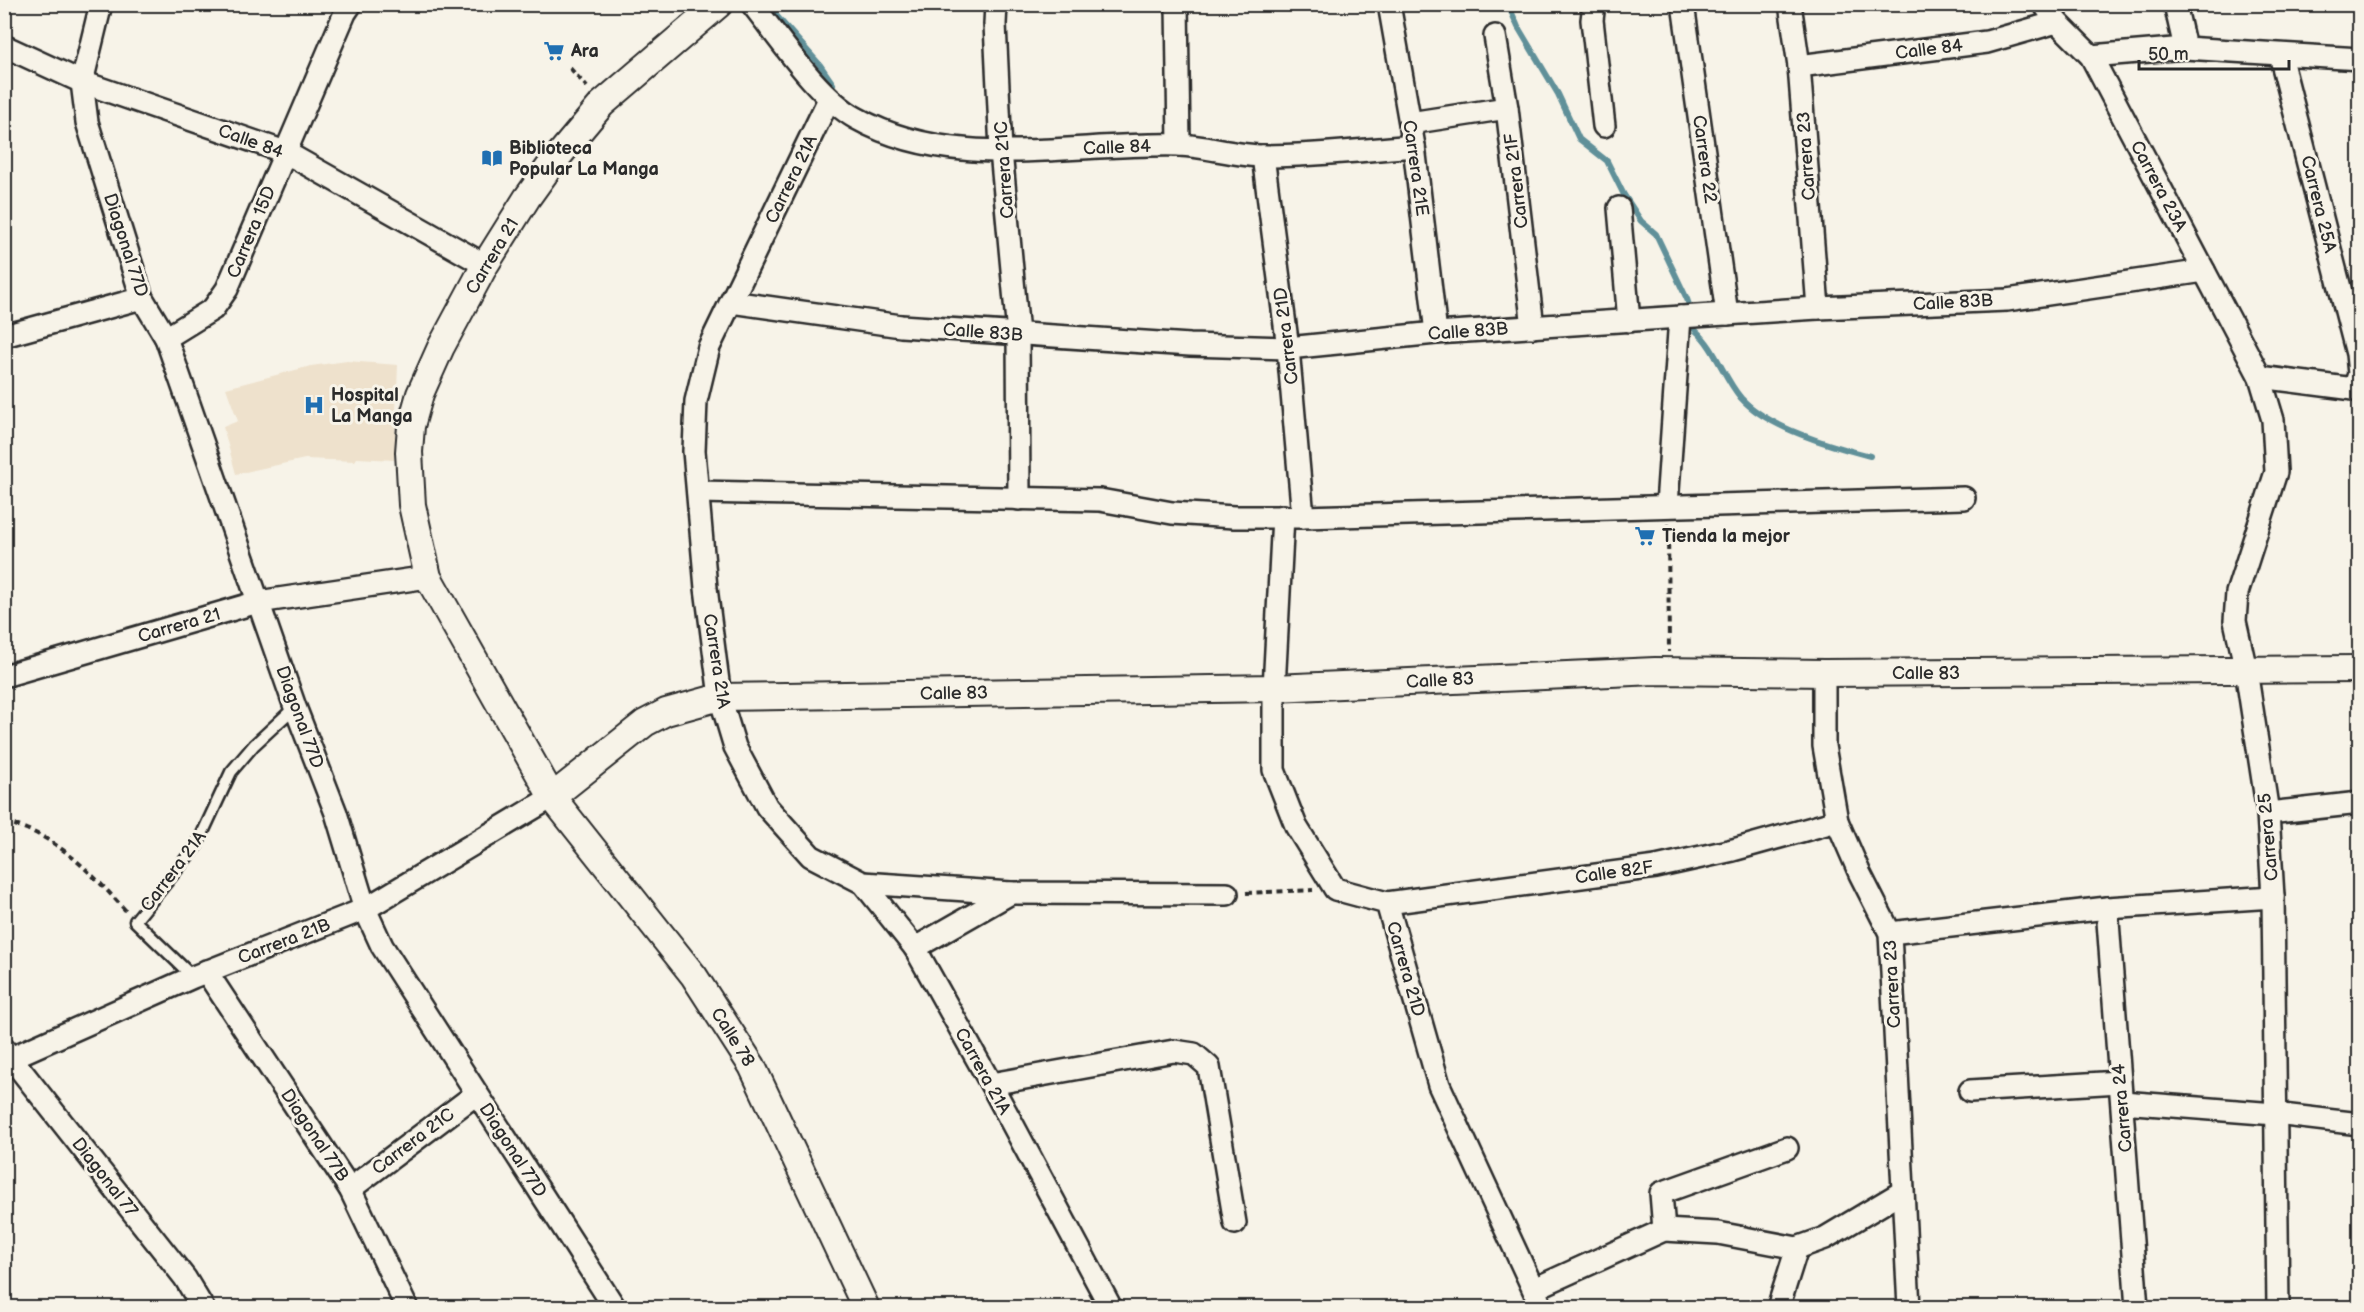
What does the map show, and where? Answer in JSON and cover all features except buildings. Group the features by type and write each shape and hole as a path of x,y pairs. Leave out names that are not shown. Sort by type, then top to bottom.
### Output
{"street":[{"path":"82,81 100,4"},
{"name":"Carrera 15D","path":"166,338 213,309 227,289 345,13 351,4"},
{"name":"Carrera 21","path":"552,797 428,577 412,505 408,452 411,426 420,394 441,347 485,265 550,166 602,104 719,4"},
{"name":"Calle 84","path":"752,4 829,99 856,118 925,145 1001,151 1179,145 1263,156 1414,146"},
{"name":"Carrera 21C","path":"996,4 1001,151 1018,334 1019,499"},
{"path":"1177,4 1179,145"},
{"name":"Carrera 21E","path":"1389,4 1414,146 1436,333"},
{"path":"1594,4 1592,20 1604,126"},
{"name":"Carrera 22","path":"1683,4 1727,314"},
{"name":"Carrera 23","path":"1790,4 1799,66 1818,309"},
{"name":"Carrera 23A","path":"2044,4 2057,22 2091,56 2260,377"},
{"path":"2175,4 2185,48"},
{"name":"Calle 84","path":"1799,66 1987,42 2057,22"},
{"name":"Carrera 21F","path":"1495,36 1507,108 1533,327"},
{"name":"Calle 84","path":"4,45 82,81 285,152 485,265"},
{"path":"2091,56 2185,48 2360,59"},
{"name":"Carrera 25A","path":"2280,55 2357,354 2359,374 2357,391"},
{"name":"Diagonal 77D","path":"82,81 87,122 142,298 166,338 295,707 336,813 365,909 382,945 615,1308"},
{"name":"Carrera 21A","path":"829,99 709,347 696,401 694,451 720,697 735,747 767,807 811,856 863,883 915,948 1111,1308"},
{"path":"1410,123 1507,108"},
{"name":"Carrera 21D","path":"1263,156 1288,348 1293,517 1274,688 1274,770 1296,826 1335,889 1387,903 1439,1085 1538,1298"},
{"path":"1619,208 1629,321"},
{"name":"Calle 83B","path":"731,302 901,326 1190,345 1288,348 1436,333 1727,314 2007,300 2204,271"},
{"path":"4,336 142,298"},
{"path":"1667,505 1688,317"},
{"path":"2260,377 2357,391"},
{"name":"Carrera 25","path":"2260,377 2273,420 2276,472 2237,593 2235,621 2246,670 2268,813 2273,897 2278,1308"},
{"path":"698,492 1100,500 1172,513 1234,517 1964,498"},
{"name":"Carrera 21","path":"4,676 258,602 428,577"},
{"name":"Calle 83","path":"552,797 645,723 666,712 720,697 1274,688 1670,670 1824,674 2360,669"},
{"name":"Carrera 23","path":"1824,674 1824,746 1837,821 1860,874 1890,933 1909,1308"},
{"name":"Carrera 21B","path":"7,1056 200,974 365,909 552,797"},
{"name":"Calle 78","path":"552,797 694,976 752,1066 866,1308"},
{"path":"2268,813 2360,803"},
{"name":"Calle 82F","path":"1387,903 1656,867 1733,850 1837,821"},
{"path":"863,883 1011,893 1227,894"},
{"path":"915,948 1011,893"},
{"path":"1890,933 2107,908 2273,897"},
{"name":"Carrera 24","path":"2107,908 2138,1308"},
{"name":"Diagonal 77B","path":"200,974 350,1189 407,1308"},
{"path":"991,1084 1174,1051 1194,1054 1209,1067 1235,1223"},
{"name":"Diagonal 77","path":"7,1056 184,1278 203,1308"},
{"path":"1970,1091 2120,1092 2246,1113 2276,1114 2360,1124"},
{"name":"Carrera 21C","path":"350,1189 476,1094"},
{"path":"1664,1230 1661,1193 1787,1148"},
{"path":"1538,1298 1664,1230 1718,1233 1797,1248 1825,1238 1902,1192"},
{"path":"1778,1308 1797,1248"}],"lane":[{"name":"Carrera 21A","path":"135,921 197,845 231,772 254,745 295,707"},
{"name":"Diagonal 77B","path":"135,921 200,974"}],"path":[{"path":"1667,505 1670,670"},
{"path":"4,822 21,826 47,838 75,859 135,921"},
{"path":"1227,894 1335,889"}],"shaded area":[{"name":"Hospital La Manga","path":"347,361 398,365 394,460 305,459 236,474 223,427 238,421 226,388 311,366"}],"waterway":[{"path":"766,4 820,65 833,84"},
{"path":"1508,4 1518,27 1558,94 1579,139 1607,161 1624,195 1641,221 1656,234 1690,308"},
{"path":"1695,330 1709,345 1735,390 1753,409 1783,427 1837,447 1870,456"}],"place":[{"name":"Ara","path":"554,51"},
{"name":"Biblioteca Popular La Manga","path":"492,158"},
{"name":"Hospital La Manga","path":"314,405"},
{"name":"Tienda la mejor","path":"1645,536"}]}
